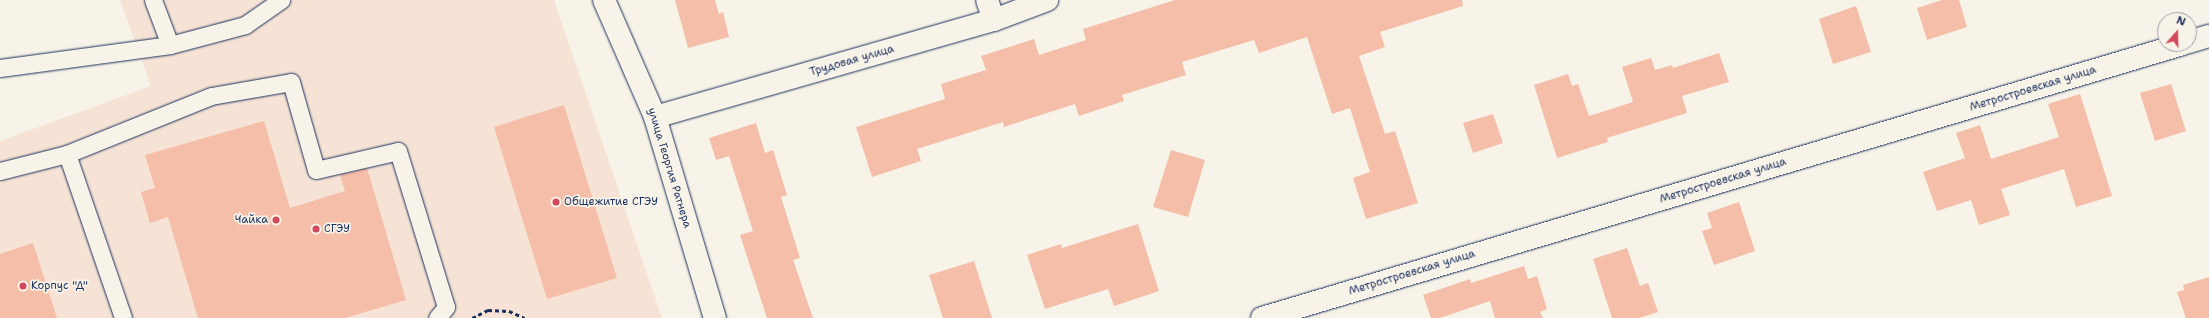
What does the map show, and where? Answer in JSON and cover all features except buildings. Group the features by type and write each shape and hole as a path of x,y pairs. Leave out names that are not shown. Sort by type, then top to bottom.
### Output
{"street":[{"name":"улица Георгия Ратнера","path":"604,0 655,117 715,318"},
{"path":"987,0 994,20"},
{"name":"Трудовая улица","path":"655,117 994,20 1047,0"},
{"path":"2197,40 2209,36"},
{"name":"Метростроевская улица","path":"1262,318 2157,52"}],"lane":[{"path":"153,0 170,45"},
{"path":"0,68 170,45 245,25 281,0"},
{"path":"0,171 67,154 210,96 291,82 316,170 398,151 446,307 437,318"},
{"path":"67,154 123,318"}],"path":[{"path":"472,318 488,310 508,312 525,318"}],"shaded area":[{"name":"СГЭУ","path":"120,0 554,0 662,318 0,318 0,141 151,86"}],"place":[{"name":"Общежитие СГЭУ","path":"556,202"},
{"name":"Чайка","path":"276,220"},
{"name":"СГЭУ","path":"316,229"},
{"name":"Корпус \"Д\"","path":"23,286"}]}
